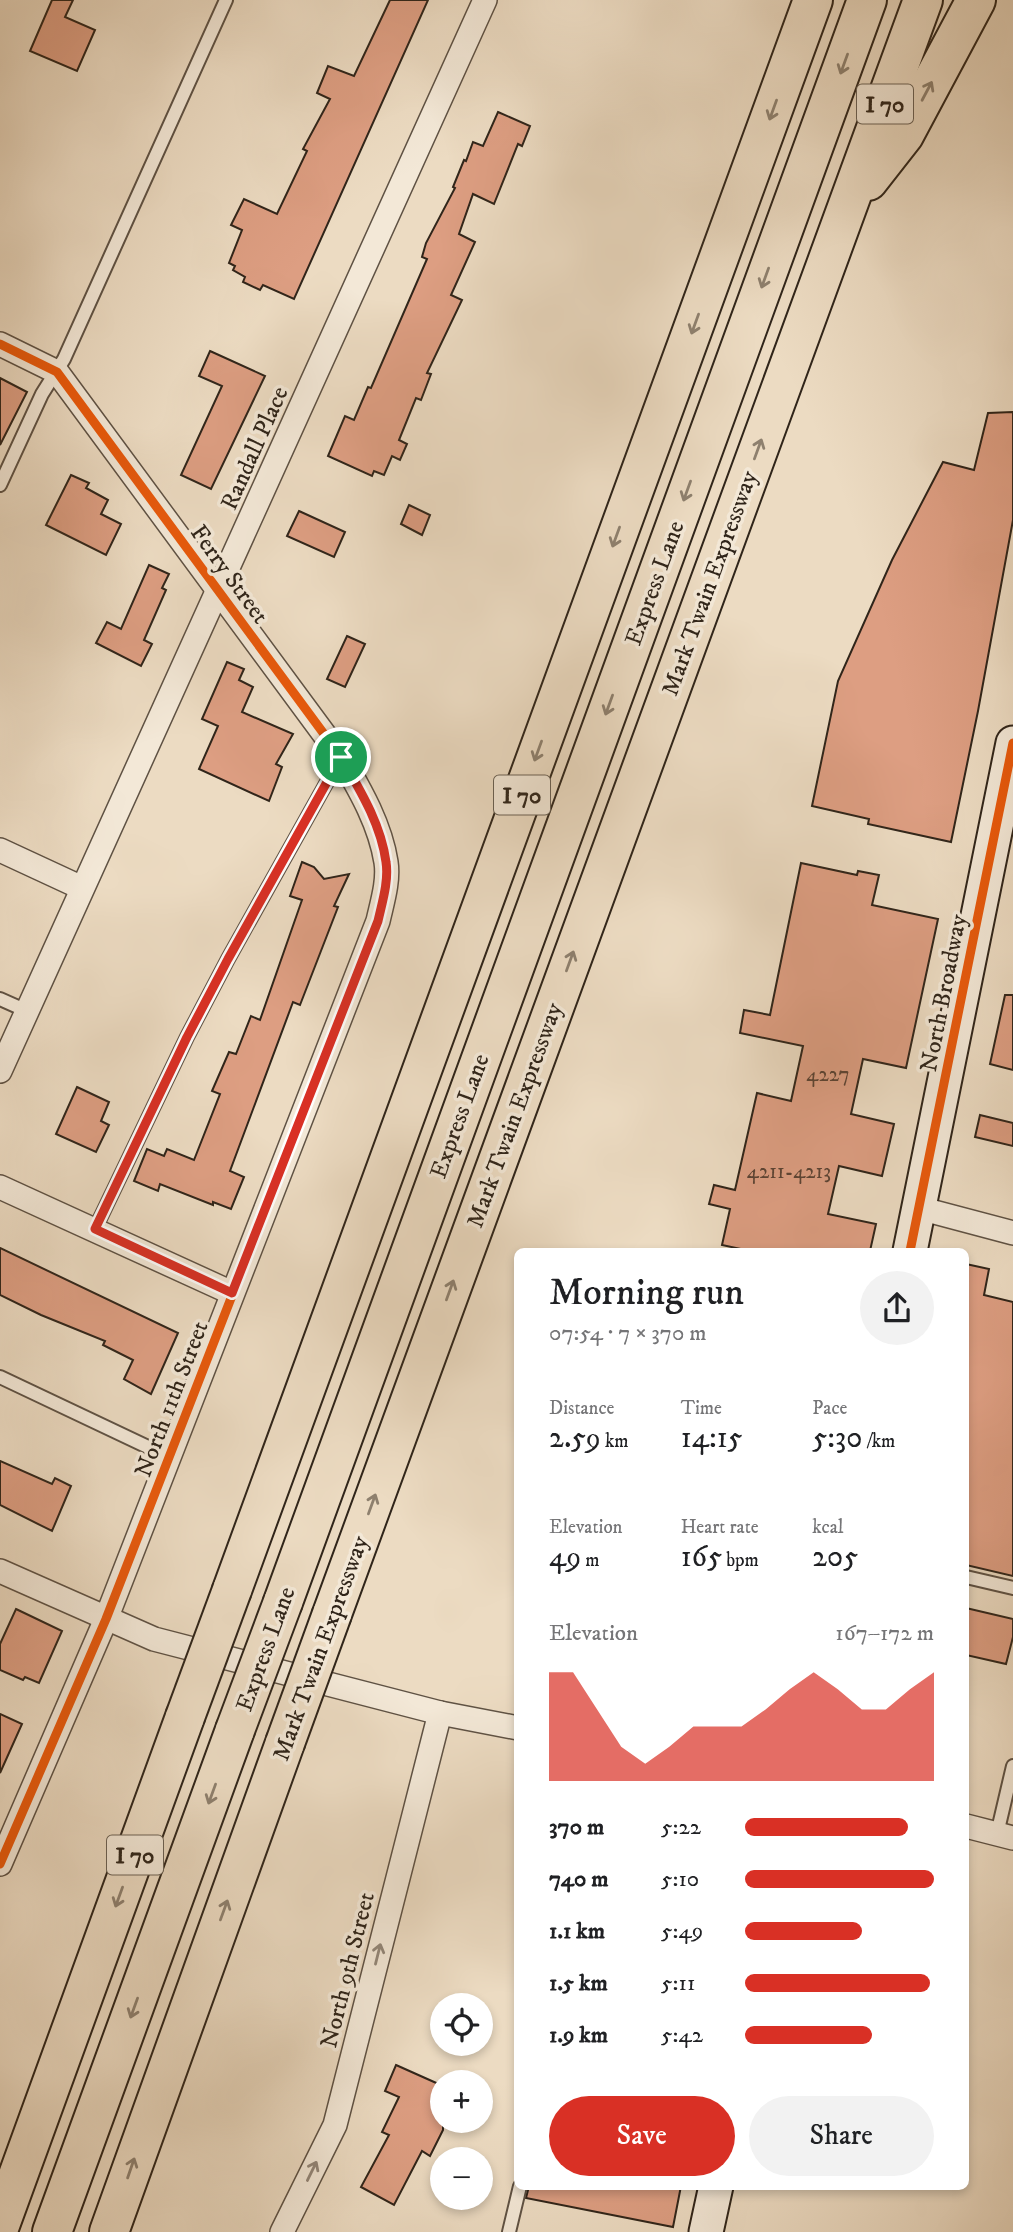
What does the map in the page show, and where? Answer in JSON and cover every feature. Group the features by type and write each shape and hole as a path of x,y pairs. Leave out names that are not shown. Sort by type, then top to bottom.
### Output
{"highway":[{"name":"I 70","path":"0,2225 813,0"},
{"name":"Express Lane","path":"52,2232 867,0"},
{"name":"Mark Twain Expressway","path":"109,2232 285,1742 923,0"},
{"path":"847,207 904,135 976,0"},
{"path":"0,2152 85,1992"}],"main road":[{"name":"North Broadway","path":"911,1248 1003,842 1013,743"},
{"path":"706,2232 715,2190"}],"street":[{"name":"Randall Place","path":"0,1071 485,0"},
{"name":"Ferry Street","path":"0,344 57,372 341,757 370,807 387,863"},
{"path":"0,850 82,888"},
{"name":"North 11th Street","path":"0,1864 106,1619 378,921 387,863"},
{"path":"0,1187 232,1293"},
{"path":"919,1208 1013,1233"},
{"path":"0,1571 154,1639 440,1713 514,1727"},
{"name":"North 9th Street","path":"282,2232 335,2125 440,1713"},
{"path":"969,1827 1005,1836"}],"lane":[{"path":"0,485 42,394 57,372 226,0"},
{"path":"95,1229 222,970 341,757"},
{"path":"0,999 27,1011"},
{"path":"0,1377 169,1457"},
{"path":"969,1578 1013,1588"},
{"path":"1005,1836 1013,1766"},
{"path":"509,2232 519,2190"}],"building":[{"path":"52,0 73,0 65,17 95,30 77,71 30,51"},
{"path":"390,0 428,0 294,299 263,285 260,290 243,282 245,277 233,270 235,266 229,263 242,230 231,225 244,199 277,214 307,151 303,149 330,99 317,93 328,66 354,76"},
{"path":"498,112 530,126 522,146 518,144 494,204 473,194 459,234 475,242 451,295 462,300 427,373 431,374 421,400 416,398 399,440 407,444 400,460 392,456 384,475 374,471 372,476 328,456 345,416 354,420 368,387 371,388 427,259 422,257 426,243 455,188 453,187 464,160 466,161 473,142 483,146"},
{"path":"210,351 265,376 211,489 181,475 222,386 199,376"},
{"path":"0,378 27,392 0,445"},
{"path":"1013,412 1013,520 951,842 868,824 869,819 812,806 838,681 892,560 943,462 974,470 988,413"},
{"path":"71,475 89,483 86,488 108,500 101,514 121,524 106,555 46,525"},
{"path":"409,505 430,515 422,535 401,524"},
{"path":"299,511 345,532 334,557 287,536"},
{"path":"149,565 169,574 162,588 166,590 144,640 152,644 141,666 96,643 107,622 121,629"},
{"path":"347,636 365,644 345,687 327,679"},
{"path":"227,662 244,669 239,680 253,687 242,712 293,734 276,764 282,767 269,801 199,769 218,726 202,719"},
{"path":"302,862 314,867 324,879 349,874 334,906 338,907 300,1005 293,1002 230,1171 244,1177 231,1209 213,1202 213,1205 160,1184 158,1191 134,1181 147,1149 164,1156 167,1149 194,1160 220,1094 212,1091 229,1052 236,1054 251,1016 260,1020 302,900 290,896"},
{"path":"801,863 857,875 858,871 879,875 872,905 938,919 906,1068 863,1059 851,1114 894,1124 882,1176 839,1166 828,1214 876,1224 871,1248 736,1248 722,1245 730,1209 709,1204 714,1185 735,1190 757,1093 791,1101 803,1046 740,1033 744,1010 770,1015"},
{"path":"1005,995 1013,995 1013,1070 990,1064"},
{"path":"77,1087 109,1102 101,1121 109,1125 96,1152 56,1134"},
{"path":"980,1115 1013,1123 1013,1146 975,1137"},
{"path":"0,1248 178,1333 151,1394 124,1379 133,1360 103,1345 105,1341 0,1295"},
{"path":"969,1265 989,1269 984,1295 1013,1302 1013,1576 969,1566"},
{"path":"0,1461 52,1484 55,1478 71,1486 52,1531 0,1505"},
{"path":"16,1609 62,1631 39,1683 25,1677 23,1680 0,1670 0,1644"},
{"path":"969,1609 1013,1619 1013,1637 1006,1664 969,1656"},
{"path":"0,1714 22,1724 0,1773"},
{"path":"396,2065 430,2080 430,2133 442,2133 434,2147 430,2147 430,2156 422,2151 394,2205 361,2187 389,2135 382,2132 399,2097 385,2091"},
{"path":"528,2190 680,2190 673,2227 526,2198"}],"cycle path":[{"path":"0,344 57,372 341,757 374,821 387,869 378,921 106,1619 0,1864"},
{"path":"911,1248 1013,743"}],"route":[{"path":"341,757 370,807 387,863 384,895 378,921 232,1293 95,1229 187,1037 341,757"}]}
